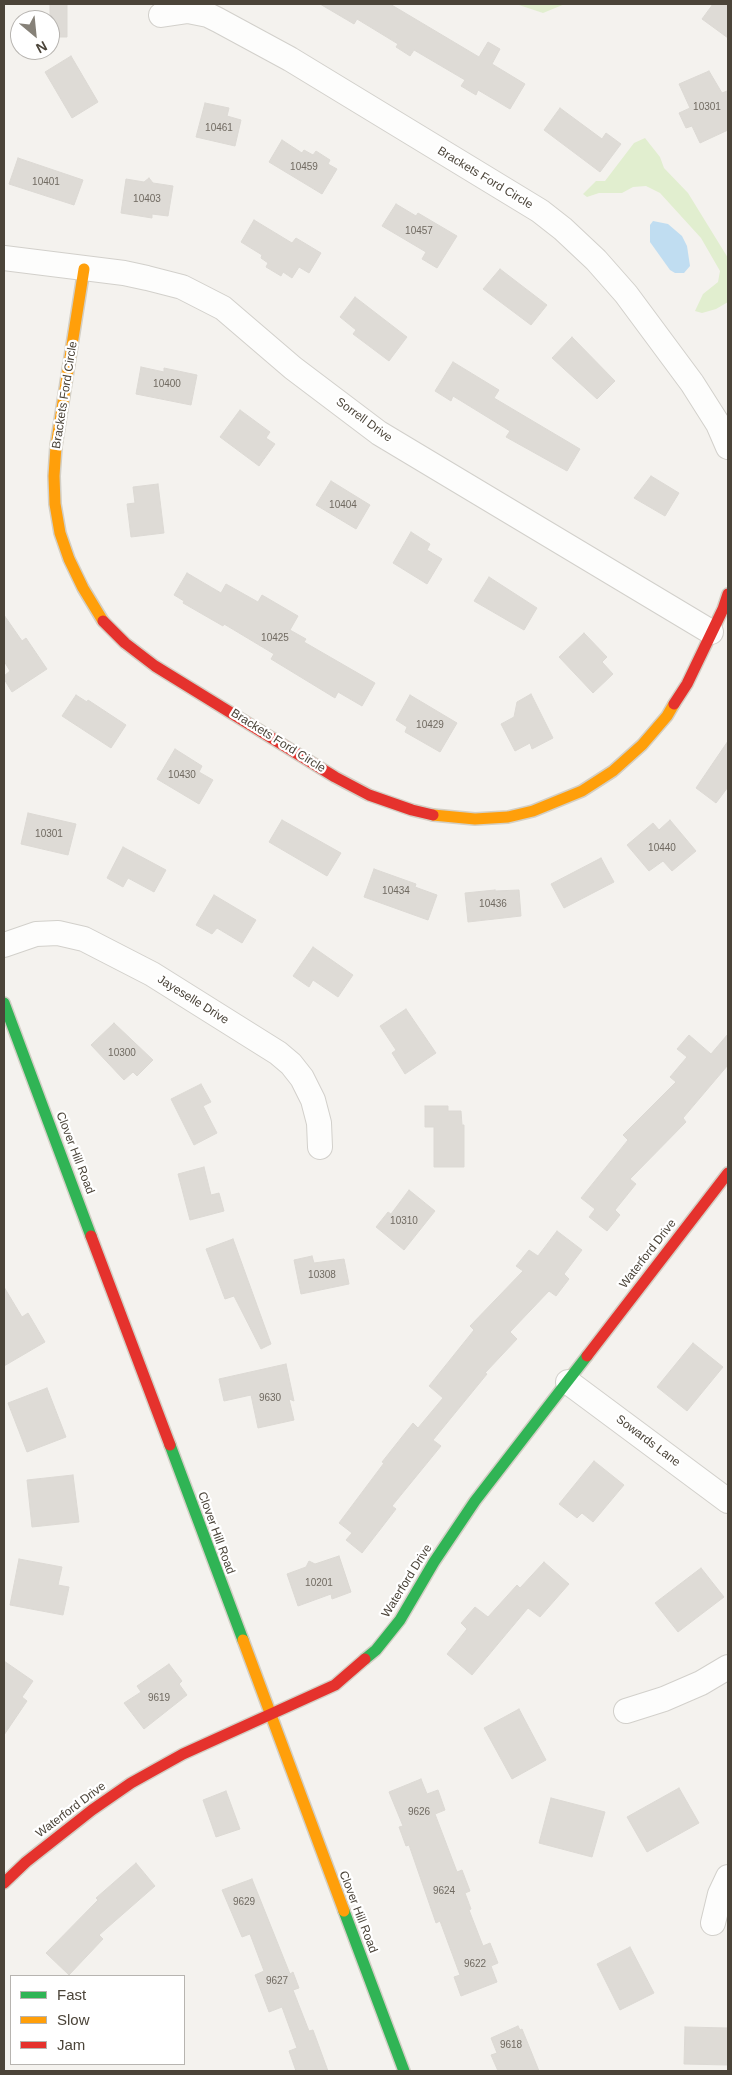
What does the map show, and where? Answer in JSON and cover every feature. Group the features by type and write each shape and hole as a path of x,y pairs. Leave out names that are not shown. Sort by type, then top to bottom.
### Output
{"street":[{"name":"Brackets Ford Circle","path":"161,15 188,11 208,15 218,20 290,59 540,211 596,260 626,294 692,383 718,424 728,447"},
{"name":"Sorrell Drive","path":"4,258 124,273 182,287 223,308 294,368 379,433 711,632"},
{"name":"Brackets Ford Circle","path":"84,268 56,446 54,476 55,504 60,533 69,559 83,588 104,622 125,643 155,666 335,777 368,795 412,810 442,817 475,819 508,817 552,805 582,791 613,771 642,745 667,716 687,684 728,594"},
{"name":"Jayeselle Drive","path":"4,945 36,934 58,934 84,939 152,974 278,1052 296,1071 313,1100 319,1123 320,1147"},
{"name":"Clover Hill Road","path":"4,1003 404,2071"},
{"name":"Waterford Drive","path":"4,1883 26,1862 92,1810 132,1783 183,1754 335,1685 376,1650 400,1620 434,1562 475,1501 728,1173"},
{"name":"Sowards Lane","path":"568,1382 728,1501"},
{"path":"626,1711 664,1700 700,1684 728,1667"},
{"path":"714,1923 720,1894 728,1877"}],"green space":[{"path":"516,4 565,4 543,13"},
{"path":"645,138 660,157 664,168 688,193 728,258 728,302 716,309 702,313 695,311 703,294 718,282 720,271 701,238 660,193 646,186 633,187 622,193 599,193 587,197 583,194 596,181 605,181 634,143"}],"water":[{"path":"653,221 668,224 682,236 687,246 690,266 684,273 675,273 670,270 650,242 650,225"}],"building":[{"path":"50,4 67,4 67,37 60,37 60,10 50,10"},
{"path":"320,4 390,4 479,57 488,42 500,49 492,64 525,84 510,109 478,90 476,95 461,86 465,80 414,50 410,56 396,47 398,44 357,19 354,24"},
{"path":"713,4 728,4 728,38 702,19"},
{"path":"71,56 98,102 72,118 45,72"},
{"path":"709,71 722,93 727,91 728,93 728,130 700,143 692,126 686,128 679,113 690,108 679,84"},
{"path":"205,103 229,108 227,116 241,120 235,146 196,137"},
{"path":"560,108 602,139 606,133 621,144 600,172 544,130"},
{"path":"282,140 302,153 304,150 313,155 316,151 330,160 328,164 337,169 322,194 269,162"},
{"path":"18,158 83,180 74,205 9,184"},
{"path":"149,178 153,183 173,186 168,216 152,214 152,218 121,213 126,179 144,182"},
{"path":"396,204 416,216 418,213 457,236 437,268 422,259 426,252 382,226"},
{"path":"254,220 292,243 296,238 321,253 309,273 299,267 292,278 283,272 281,276 266,267 268,263 261,258 262,255 241,242"},
{"path":"500,269 547,305 531,325 483,289"},
{"path":"355,297 407,337 389,361 353,334 356,330 340,317"},
{"path":"572,337 615,381 597,399 552,358"},
{"path":"453,362 499,390 494,398 580,449 567,471 506,437 510,431 453,396 451,401 435,391"},
{"path":"141,367 164,372 164,368 197,375 191,405 136,394"},
{"path":"240,410 270,432 266,438 275,444 259,466 220,437"},
{"path":"651,476 679,493 665,516 634,498"},
{"path":"331,481 370,505 356,529 316,505"},
{"path":"158,484 164,533 131,537 127,504 135,503 133,487"},
{"path":"411,532 430,544 427,550 442,559 427,584 393,563"},
{"path":"187,573 221,593 226,584 258,602 262,595 298,616 290,630 306,639 304,642 375,683 362,706 338,692 335,698 271,659 274,654 224,624 223,626 183,603 184,601 174,595"},
{"path":"489,577 537,608 524,630 474,601"},
{"path":"4,615 22,641 26,638 47,669 12,692 4,679 4,676 10,671 4,661"},
{"path":"584,633 607,657 602,662 613,674 593,693 559,657"},
{"path":"531,694 553,738 532,749 530,743 515,751 501,724 514,717 517,702"},
{"path":"76,695 87,702 88,700 126,725 111,748 62,716"},
{"path":"410,695 457,723 440,752 405,732 407,727 396,720"},
{"path":"728,741 728,787 716,803 696,788"},
{"path":"175,749 202,766 199,772 213,780 199,804 157,779"},
{"path":"28,813 76,824 68,855 21,844"},
{"path":"282,820 341,853 327,876 269,842"},
{"path":"670,820 696,851 672,871 663,861 649,871 627,845 653,823 659,830"},
{"path":"123,847 166,870 154,892 128,878 123,887 107,878"},
{"path":"601,858 614,882 564,908 551,884"},
{"path":"374,869 416,884 415,887 437,895 428,920 364,897"},
{"path":"519,890 521,916 468,922 465,893"},
{"path":"214,895 256,920 242,943 217,928 212,934 196,925"},
{"path":"313,947 353,975 338,997 313,980 309,987 293,976"},
{"path":"406,1009 436,1053 405,1074 392,1053 396,1050 380,1026"},
{"path":"114,1023 153,1060 137,1076 133,1072 124,1080 91,1045"},
{"path":"728,1034 728,1065 683,1118 686,1122 630,1179 636,1184 615,1210 620,1215 607,1231 589,1217 595,1209 581,1198 628,1140 623,1135 676,1082 670,1077 687,1057 677,1049 689,1035 711,1054"},
{"path":"201,1084 211,1102 203,1106 217,1133 194,1145 171,1099"},
{"path":"425,1106 448,1106 448,1111 461,1111 462,1125 464,1125 464,1167 434,1167 434,1127 425,1127"},
{"path":"204,1167 211,1195 219,1193 224,1211 190,1220 178,1174"},
{"path":"409,1190 435,1211 404,1250 376,1227 388,1212 391,1214"},
{"path":"557,1231 582,1250 564,1274 569,1279 556,1296 549,1291 510,1332 517,1339 485,1373 487,1374 433,1440 441,1446 392,1506 396,1509 362,1553 346,1540 352,1533 339,1523 384,1463 382,1462 413,1423 418,1428 443,1398 429,1386 474,1330 470,1326 523,1271 516,1266 529,1250 538,1256"},
{"path":"233,1239 271,1344 261,1349 234,1296 225,1299 206,1249"},
{"path":"312,1256 314,1263 344,1259 349,1284 301,1294 294,1260"},
{"path":"4,1287 22,1317 28,1313 45,1342 4,1366"},
{"path":"693,1343 723,1367 687,1411 657,1387"},
{"path":"286,1364 294,1401 289,1399 294,1420 258,1428 251,1395 224,1401 219,1379"},
{"path":"47,1388 66,1437 27,1452 8,1403"},
{"path":"594,1461 624,1485 593,1522 582,1513 577,1518 559,1504"},
{"path":"73,1475 79,1522 32,1527 27,1480"},
{"path":"339,1556 351,1592 332,1599 331,1594 298,1606 287,1574 306,1567 309,1561 315,1564"},
{"path":"19,1559 62,1567 58,1585 69,1587 63,1615 10,1605"},
{"path":"544,1562 569,1584 540,1617 528,1608 472,1675 447,1654 467,1629 461,1623 475,1607 488,1617 517,1585 520,1588"},
{"path":"701,1568 724,1597 678,1632 655,1603"},
{"path":"4,1661 33,1681 22,1697 27,1701 4,1735"},
{"path":"169,1664 182,1681 179,1684 187,1695 144,1729 124,1703 141,1692 137,1686"},
{"path":"519,1709 546,1760 512,1779 484,1728"},
{"path":"421,1779 427,1794 438,1790 445,1810 435,1814 457,1872 462,1870 470,1891 465,1893 471,1909 469,1910 483,1946 490,1943 498,1963 491,1966 497,1982 461,1996 454,1977 460,1975 440,1921 436,1923 409,1845 406,1846 399,1827 403,1826 389,1792"},
{"path":"679,1788 699,1823 647,1852 627,1817"},
{"path":"226,1791 240,1829 216,1837 203,1800"},
{"path":"551,1798 605,1812 592,1857 539,1843"},
{"path":"136,1863 155,1886 99,1935 103,1939 69,1975 46,1953 98,1900 96,1898"},
{"path":"252,1879 290,1974 293,1972 299,1988 293,1990 309,2031 313,2030 328,2071 296,2071 289,2051 297,2048 282,2007 269,2012 255,1975 264,1971 250,1934 242,1937 222,1890"},
{"path":"630,1947 654,1993 620,2010 597,1964"},
{"path":"518,2026 520,2030 522,2029 539,2071 498,2071 491,2055 497,2053 491,2038"},
{"path":"685,2027 728,2028 728,2065 684,2064"}],"traffic: fast":[{"path":"4,1003 91,1236"},
{"path":"365,1659 376,1650 400,1620 434,1562 475,1501 587,1356"},
{"path":"170,1445 243,1640"},
{"path":"344,1911 404,2071"}],"traffic: slow":[{"path":"84,269 56,446 55,504 60,533 69,559 83,588 103,621"},
{"path":"433,815 475,819 508,817 533,811 582,791 613,771 642,745 667,716 674,704"},
{"path":"243,1640 344,1911"}],"traffic: jam":[{"path":"674,704 687,684 723,609 728,594"},
{"path":"103,621 125,643 155,666 335,777 369,795 433,815"},
{"path":"587,1356 728,1173"},
{"path":"91,1236 170,1445"},
{"path":"4,1883 26,1862 92,1810 131,1783 183,1754 335,1685 365,1659"}]}
